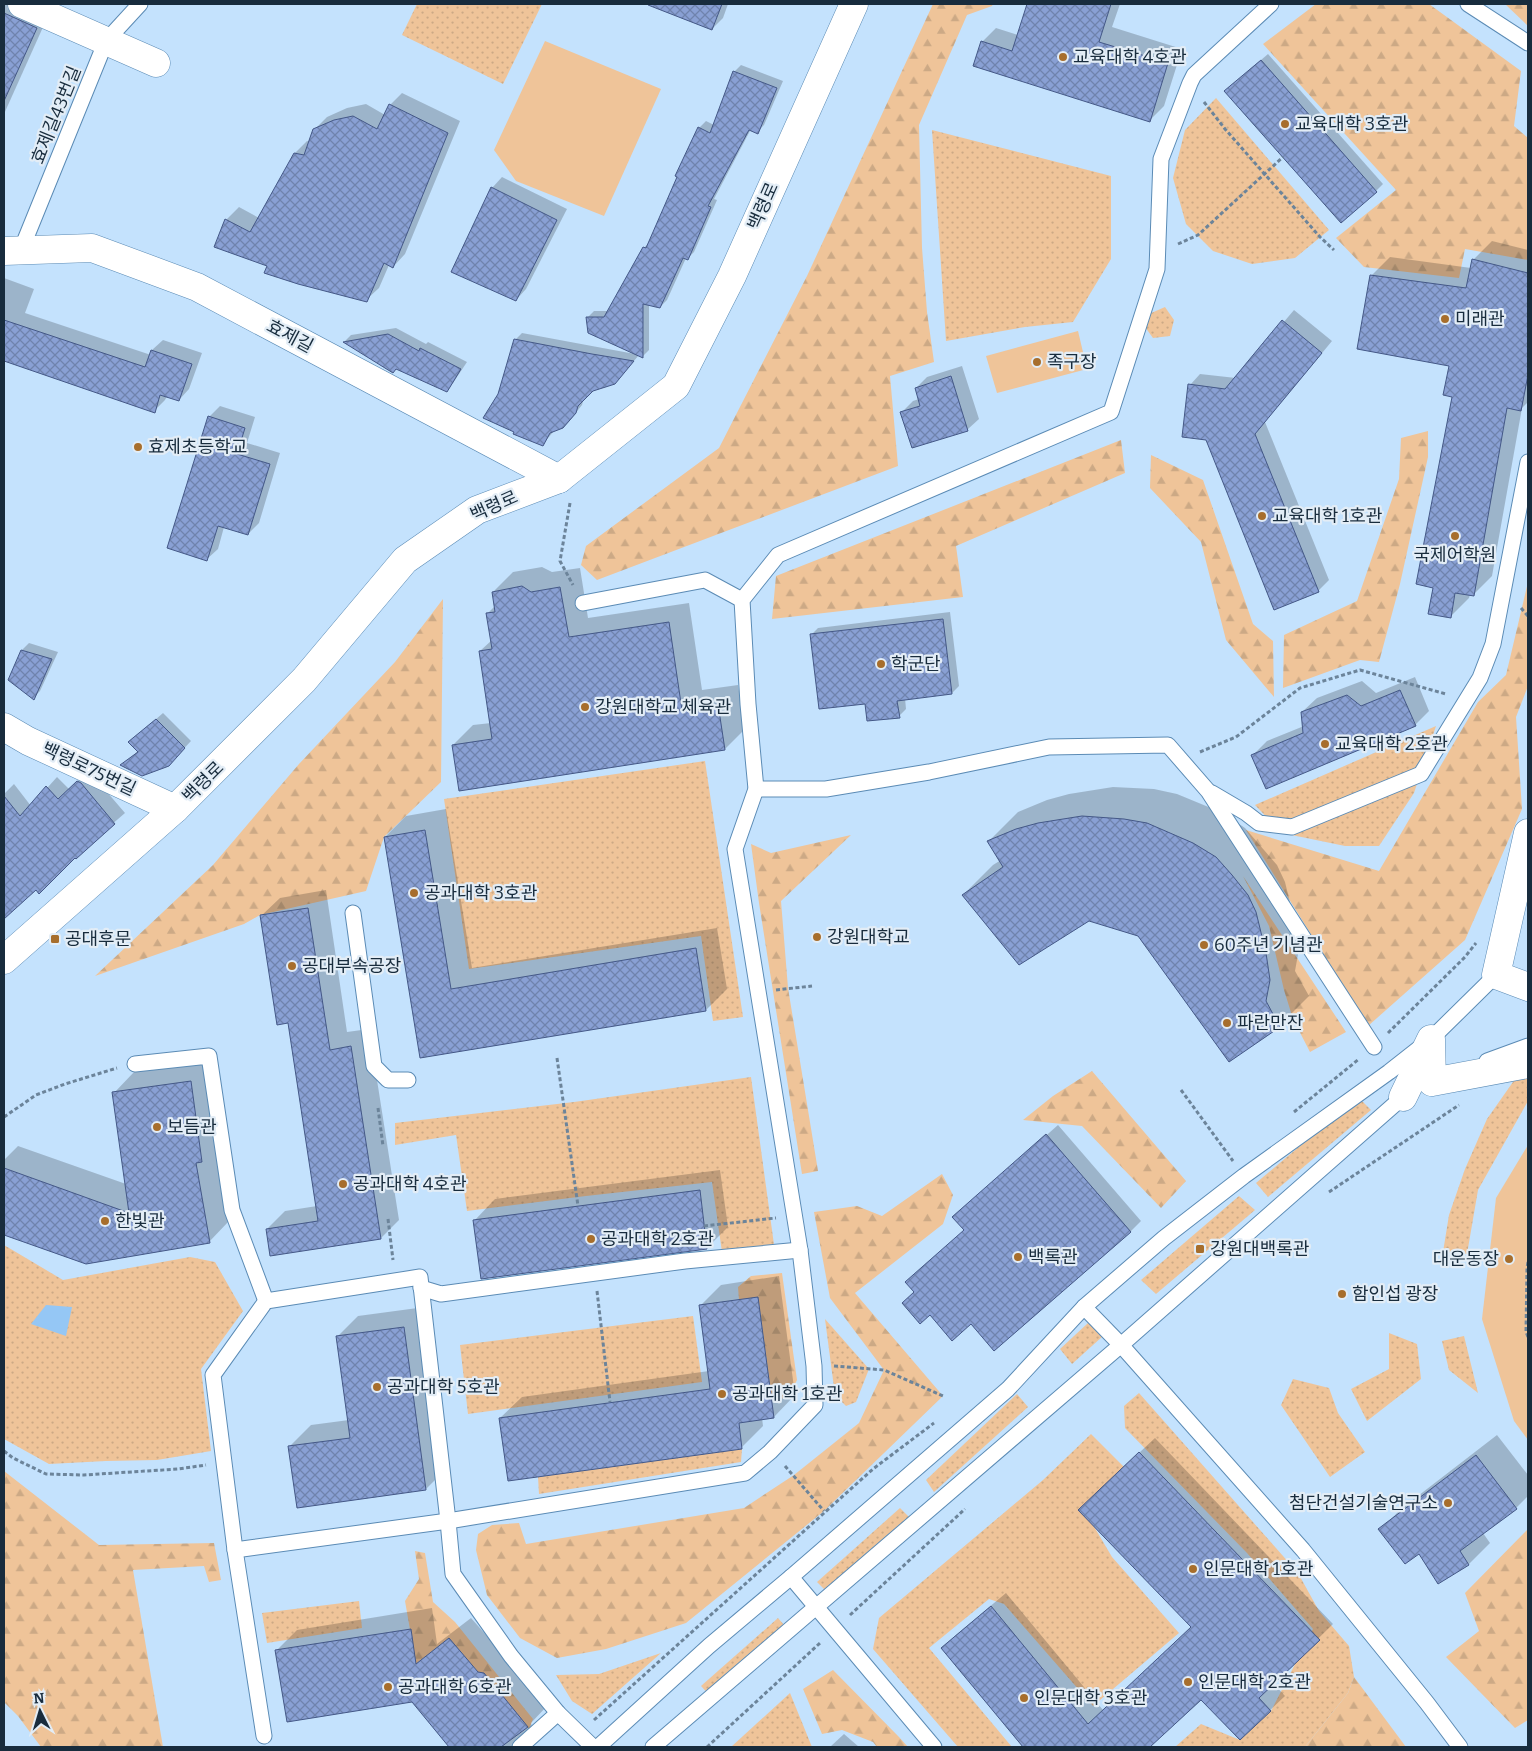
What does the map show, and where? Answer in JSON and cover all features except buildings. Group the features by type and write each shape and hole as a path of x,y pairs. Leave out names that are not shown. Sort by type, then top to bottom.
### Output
{"street":[{"path":"22,4 156,63"},
{"name":"백령로","path":"4,960 175,810 304,680 405,560 477,510 565,490 676,386 732,276 854,4"},
{"name":"효제길","path":"12,251 92,248 197,288 565,490"},
{"name":"백령로75번길","path":"4,728 28,742 175,810"},
{"path":"1514,982 1528,833"},
{"path":"1431,1039 1432,1082 1528,1064"}],"lane":[{"name":"효제길43번길","path":"12,251 106,41 140,4"},
{"path":"235,1550 448,1521 745,1474 770,1452 815,1405 814,1366 800,1250 735,849 756,789 748,704 742,600 778,555 1111,412 1157,269 1161,159 1190,83 1194,75 1271,4"},
{"path":"1468,4 1528,43"},
{"path":"1208,791 1246,813 1259,823 1292,827 1421,774 1480,678 1493,644 1528,462"},
{"path":"583,603 705,580 742,600"},
{"path":"756,789 826,789 929,772 1049,747 1168,745 1208,791 1374,1048"},
{"path":"598,1747 709,1646 791,1578 1008,1388 1084,1307 1164,1238 1244,1176 1381,1078 1431,1039 1514,982 1528,882"},
{"path":"353,913 374,1066 388,1080 408,1080"},
{"path":"1403,1097 1431,1039"},
{"path":"653,1747 1121,1345 1403,1097 1432,1082 1528,1046"},
{"path":"135,1064 209,1056 232,1210 266,1301"},
{"path":"421,1288 441,1294 685,1262 800,1250"},
{"path":"264,1736 235,1550 213,1375 266,1301 420,1277 453,1574 511,1656 558,1712 592,1747"},
{"path":"1084,1307 1121,1345 1303,1550 1427,1703 1460,1747"},
{"path":"791,1578 934,1747"},
{"path":"520,1747 558,1712"}],"path":[{"path":"1190,83 1225,129 1320,237 1334,250"},
{"path":"1158,252 1198,236 1283,157"},
{"path":"565,490 560,560 583,603"},
{"path":"1181,760 1236,737 1300,688 1360,670 1466,699"},
{"path":"1374,1048 1465,957 1476,942"},
{"path":"758,992 812,986"},
{"path":"557,1058 578,1206"},
{"path":"4,1117 36,1095 98,1073"},
{"path":"1180,1090 1244,1176"},
{"path":"1328,1192 1463,1102"},
{"path":"378,1108 383,1146"},
{"path":"704,1226 795,1216"},
{"path":"388,1219 396,1280"},
{"path":"1528,1262 1526,1332 1528,1337"},
{"path":"595,1274 610,1402"},
{"path":"814,1366 884,1370 943,1396"},
{"path":"580,1733 873,1468 940,1419"},
{"path":"4,1451 13,1458 46,1474 84,1475 178,1469 224,1462"},
{"path":"794,1475 824,1510"},
{"path":"707,1747 834,1629"}],"green space":[{"path":"417,4 542,4 503,84 402,35"},
{"path":"933,4 993,4 967,15 919,125 922,248 927,312 934,362 890,376 898,466 597,580 581,565 586,546 719,448 807,276"},
{"path":"1316,4 1429,4 1521,71 1514,126 1528,138 1528,260 1465,249 1459,278 1364,267 1336,238 1396,190 1263,44"},
{"path":"1505,4 1528,4 1528,26"},
{"path":"545,41 661,89 604,216 516,181 494,150"},
{"path":"1216,98 1329,230 1295,258 1252,264 1213,251 1186,224 1173,178 1185,130"},
{"path":"932,130 1111,176 1111,259 1073,322 1025,327 946,341"},
{"path":"1165,307 1174,320 1170,336 1153,338 1145,327 1149,314"},
{"name":"족구장","path":"1078,331 1087,369 997,393 986,356"},
{"path":"1428,431 1428,457 1400,584 1379,662 1360,660 1283,688 1284,635 1357,601 1399,479 1401,438"},
{"path":"1121,440 1125,473 956,546 963,597 772,619 776,576"},
{"path":"1151,455 1203,480 1253,624 1273,641 1274,697 1226,640 1201,542 1150,488"},
{"path":"1528,582 1528,686 1516,717 1522,809 1465,940 1368,1026 1246,830 1379,871 1478,702 1506,675"},
{"path":"443,599 441,782 384,837 366,891 260,915 244,924 95,976 213,865 299,764 395,662"},
{"path":"1436,726 1414,793 1379,846 1345,846 1282,833 1255,805"},
{"path":"705,761 743,1017 713,1021 701,936 469,969 444,799"},
{"path":"851,835 781,901 788,988 818,1171 802,1174 751,844 771,853"},
{"path":"1243,876 1346,1032 1310,1052 1293,1019 1269,926"},
{"path":"1528,1069 1528,1101 1478,1190 1467,1254 1443,1252 1449,1215 1465,1169 1487,1119 1520,1072"},
{"path":"1092,1071 1186,1181 1161,1208 1082,1126 1023,1120 1053,1096"},
{"path":"751,1077 775,1252 723,1259 712,1182 467,1211 456,1135 395,1145 395,1123 574,1102"},
{"path":"1358,1097 1371,1110 1268,1197 1256,1183"},
{"name":"대운동장","path":"1528,1145 1528,1440 1514,1421 1482,1319 1496,1198"},
{"path":"942,1174 953,1195 943,1224 855,1293 943,1396 824,1511 686,1623 606,1649 557,1658 520,1638 487,1595 476,1550 478,1534 492,1525 519,1523 526,1544 744,1508 794,1475 859,1423 884,1370 830,1298 814,1212 857,1206 882,1216"},
{"path":"1239,1196 1255,1210 1156,1294 1141,1280"},
{"path":"4,1245 63,1280 190,1257 215,1262 243,1311 201,1369 211,1451 157,1460 49,1464 4,1439"},
{"path":"782,1273 797,1380 788,1398 772,1399 758,1297 739,1300 738,1287 751,1276"},
{"path":"693,1316 702,1382 468,1414 460,1345"},
{"path":"825,1319 869,1369 856,1402 846,1406 835,1395"},
{"path":"1088,1323 1103,1336 1072,1364 1060,1349"},
{"path":"1389,1333 1417,1344 1421,1379 1367,1421 1351,1389 1389,1369"},
{"path":"1464,1336 1478,1393 1449,1370 1442,1341"},
{"path":"1293,1379 1329,1388 1338,1413 1365,1452 1330,1477 1281,1405"},
{"path":"1139,1393 1298,1573 1319,1611 1349,1646 1354,1677 1348,1693 1305,1747 1175,1747 1201,1724 1240,1740 1271,1711 1313,1629 1247,1553 1125,1428 1124,1406"},
{"path":"1017,1394 1028,1407 934,1492 926,1480"},
{"path":"1091,1434 1125,1468 1086,1513 1112,1557 1179,1633 1093,1706 1004,1604 989,1599 929,1648 1012,1747 958,1747 873,1649 879,1618 1043,1480"},
{"path":"742,1449 741,1462 539,1494 538,1477"},
{"path":"4,1471 99,1545 214,1543 221,1580 209,1582 204,1566 133,1570 163,1747 41,1747 18,1716 4,1702"},
{"path":"900,1508 909,1517 826,1591 817,1582"},
{"path":"1528,1529 1528,1720 1515,1728 1446,1657 1479,1631 1465,1593"},
{"path":"415,1551 425,1553 433,1602 455,1622 533,1719 529,1729 484,1673 478,1672 449,1638 416,1664 405,1601 419,1579"},
{"path":"359,1601 362,1628 267,1643 262,1613"},
{"path":"778,1618 790,1632 713,1699 701,1686"},
{"path":"661,1653 592,1714 572,1701 556,1675 599,1674"},
{"path":"833,1670 908,1747 877,1747 873,1742 842,1730 822,1734 803,1689"},
{"path":"1354,1677 1406,1747 1305,1747 1348,1693"},
{"path":"790,1693 812,1747 731,1747"}],"water":[{"path":"46,1305 72,1307 66,1336 31,1324"}],"place":[{"name":"교육대학 4호관","path":"1063,57"},
{"name":"교육대학 3호관","path":"1285,124"},
{"name":"미래관","path":"1445,319"},
{"name":"족구장","path":"1037,362"},
{"name":"효제초등학교","path":"138,447"},
{"name":"교육대학 1호관","path":"1262,516"},
{"name":"국제어학원","path":"1455,536"},
{"name":"학군단","path":"881,664"},
{"name":"강원대학교 체육관","path":"585,707"},
{"name":"교육대학 2호관","path":"1325,744"},
{"name":"공과대학 3호관","path":"414,893"},
{"name":"강원대학교","path":"817,937"},
{"name":"공대후문","path":"55,939"},
{"name":"60주년 기념관","path":"1204,945"},
{"name":"공대부속공장","path":"292,966"},
{"name":"파란만잔","path":"1227,1023"},
{"name":"보듬관","path":"157,1127"},
{"name":"공과대학 4호관","path":"343,1184"},
{"name":"한빛관","path":"105,1221"},
{"name":"공과대학 2호관","path":"591,1239"},
{"name":"강원대백록관","path":"1200,1249"},
{"name":"백록관","path":"1018,1257"},
{"name":"대운동장","path":"1509,1259"},
{"name":"함인섭 광장","path":"1342,1294"},
{"name":"공과대학 5호관","path":"377,1387"},
{"name":"공과대학 1호관","path":"722,1394"},
{"name":"첨단건설기술연구소","path":"1448,1503"},
{"name":"인문대학 1호관","path":"1193,1569"},
{"name":"인문대학 2호관","path":"1188,1682"},
{"name":"공과대학 6호관","path":"388,1687"},
{"name":"인문대학 3호관","path":"1024,1698"}]}
